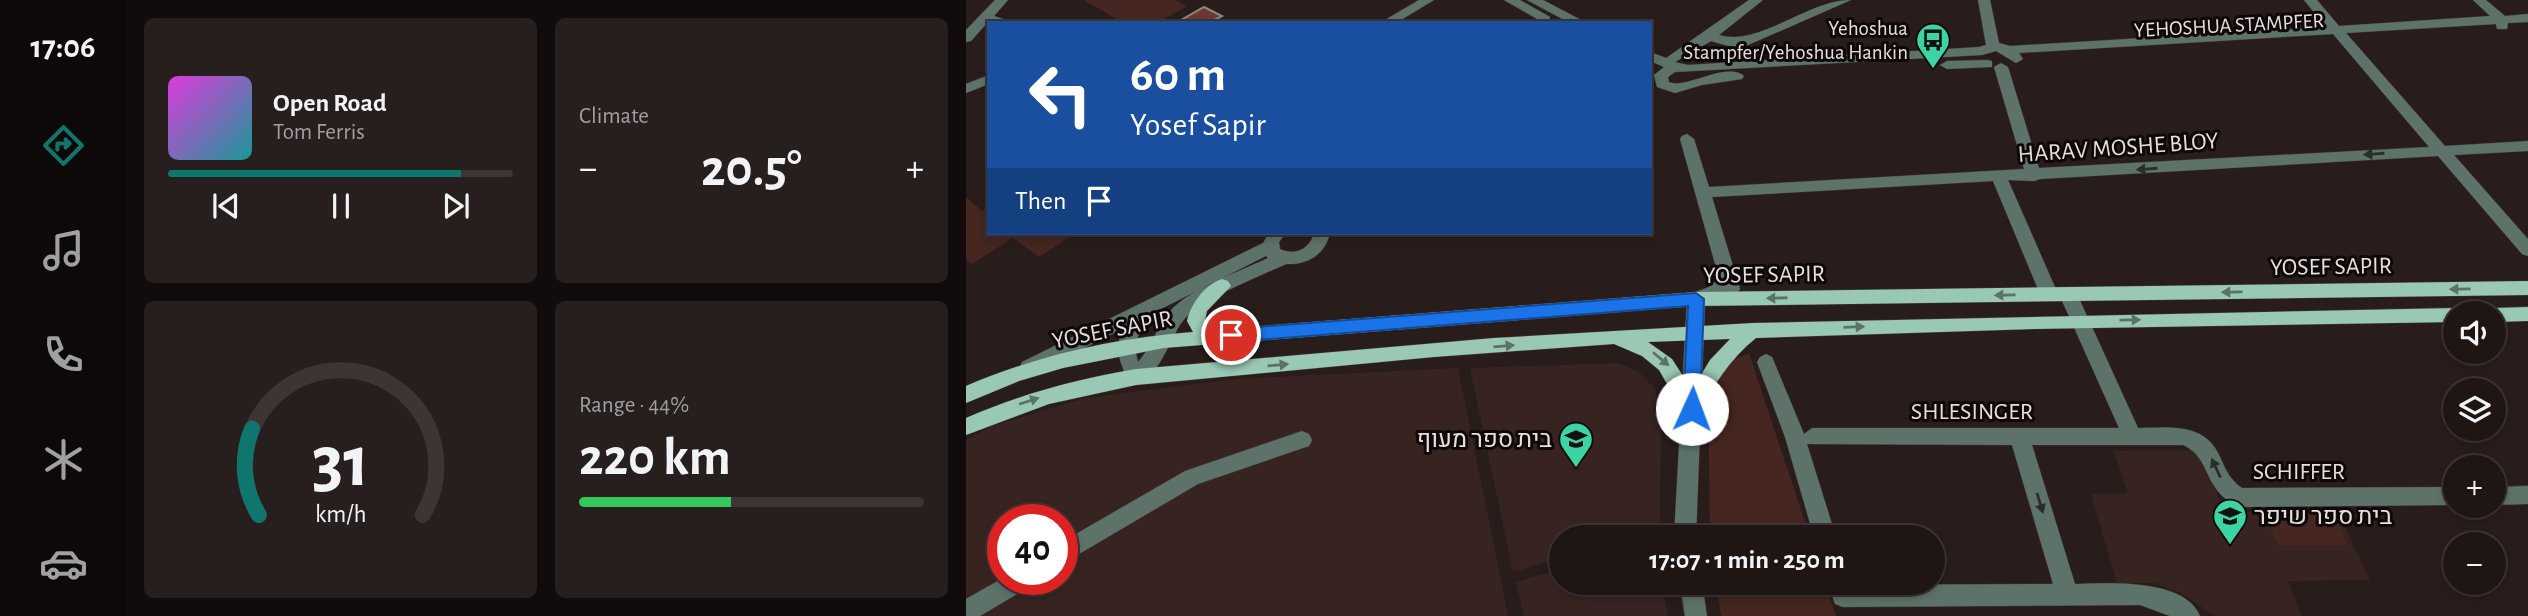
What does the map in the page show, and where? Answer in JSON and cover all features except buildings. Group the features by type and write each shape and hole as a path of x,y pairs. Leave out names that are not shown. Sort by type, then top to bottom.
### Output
{"main road":[{"path":"1222,286 1199,308 1196,321 1202,332 1231,335"},
{"name":"YOSEF SAPIR","path":"968,390 1087,354 1164,341 1696,299 2528,288"},
{"path":"2506,315 2528,314"},
{"name":"YOSEF SAPIR","path":"966,427 1024,402 1058,391 1136,377 1607,337 2081,321 2443,315"},
{"path":"1692,409 1707,375 1734,343 1753,330"},
{"path":"1607,337 1650,351 1667,362 1692,409"}],"street":[{"path":"966,38 1002,0"},
{"path":"1390,21 1428,0"},
{"path":"1510,0 1552,21"},
{"path":"1533,0 1577,21"},
{"path":"1652,94 1686,88 1683,70 1709,36 1757,0"},
{"path":"1709,36 1732,43 1743,42 1845,0"},
{"path":"1984,0 1991,57 2034,176"},
{"path":"2310,0 2528,250"},
{"path":"2479,0 2502,24"},
{"path":"985,18 999,21"},
{"name":"YEHOSHUA STAMPFER","path":"1991,57 2502,24 2528,18"},
{"name":"YEHOSHUA STAMPFER","path":"2502,24 2528,28"},
{"path":"1683,70 1991,57 2011,65 2012,55"},
{"path":"1674,89 1662,84 1655,70 1779,73 1991,57"},
{"path":"966,89 987,80"},
{"path":"1687,139 1727,281 1736,299"},
{"name":"HARAV MOSHE BLOY","path":"1711,192 2034,176 2528,146"},
{"path":"1999,177 2058,294 2081,321 2132,436"},
{"path":"1276,241 1308,254 1326,235"},
{"path":"1158,302 1129,333 1125,347 1127,361 1136,377 1154,357 1175,317 1192,302 1222,286 1276,241"},
{"path":"1008,378 1158,302 1224,272 1276,241"},
{"path":"1686,525 1696,299 1715,292 1727,281"},
{"path":"1766,362 1794,437 1821,525"},
{"name":"SHLESINGER","path":"1812,437 2132,436"},
{"name":"SCHIFFER","path":"2132,436 2184,436 2200,441 2209,452 2225,488 2241,498 2443,496"},
{"path":"2020,438 2067,593"},
{"path":"1078,545 1192,477 1301,440"},
{"path":"2506,496 2528,495"},
{"path":"1945,591 2140,594 2175,606 2189,616"},
{"path":"966,612 994,595"},
{"path":"1693,595 1696,616"}],"shaded area":[{"path":"1084,0 1175,0 1187,6 1161,21 1120,21"},
{"path":"966,197 982,211 987,208 987,235 1073,235 1039,257 1013,238 972,264 966,259"},
{"path":"1749,353 1806,525 1710,525 1708,388 1728,362"},
{"name":"בית ספר מעוף","path":"1619,363 1640,373 1655,389 1661,412 1660,525 1549,525 1549,561 1513,572 1470,368"},
{"path":"1458,368 1508,616 966,616 966,440 993,426 1085,398 1237,379"},
{"name":"בית ספר שיפר","path":"2199,450 2224,512 2337,511 2370,580 2288,581 2302,616 2215,616 2181,593 2155,583 2117,583 2091,494 2128,493 2114,451"},
{"path":"2265,515 2334,515 2348,545 2278,545"},
{"path":"1549,572 1549,595 1664,595 1668,616 1524,616 1516,582"},
{"path":"1718,595 1829,595 1836,616 1721,616"}],"place":[{"name":"Yehoshua Stampfer/Yehoshua Hankin","path":"1933,70"},
{"name":"בית ספר מעוף","path":"1576,469"},
{"name":"בית ספר שיפר","path":"2230,546"}],"route":[{"path":"1231,335 1696,299 1692,409"}]}
